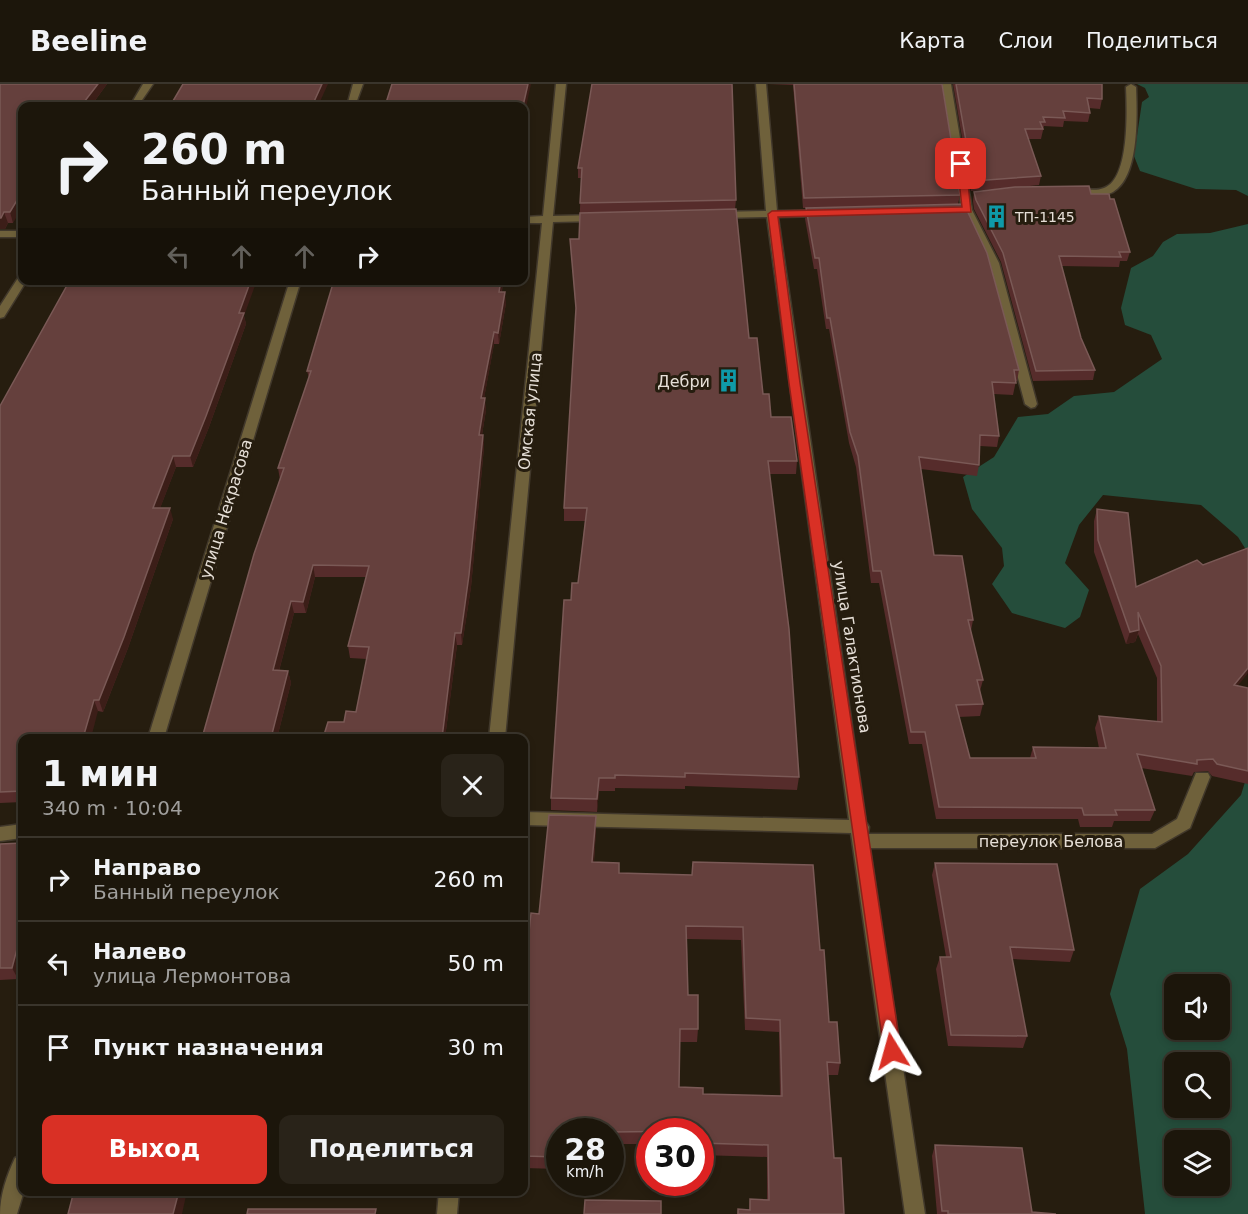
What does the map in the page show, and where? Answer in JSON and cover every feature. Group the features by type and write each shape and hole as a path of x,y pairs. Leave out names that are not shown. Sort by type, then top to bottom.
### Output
{"street":[{"path":"137,102 148,84"},
{"path":"352,102 358,84"},
{"name":"Омская улица","path":"497,734 550,220 561,84"},
{"name":"улица Галактионова","path":"761,84 772,214 794,383 862,834 915,1214"},
{"path":"946,84 971,196 962,210 993,263 1031,404"},
{"path":"1057,191 1108,190 1117,183 1126,166 1132,110 1131,87"},
{"path":"702,216 841,213"},
{"path":"528,220 608,218"},
{"path":"0,234 18,234"},
{"path":"0,315 19,285"},
{"name":"улица Некрасова","path":"157,734 294,285"},
{"name":"переулок Белова","path":"528,819 862,834 1155,841 1184,823 1202,777"},
{"path":"0,834 18,832"},
{"path":"7,1214 18,1178"},
{"path":"447,1214 449,1196"}],"green space":[{"path":"1137,84 1248,84 1248,196 1236,190 1196,189 1140,171 1134,156 1142,102 1149,97 1145,88"},
{"path":"1248,224 1248,553 1238,537 1201,505 1103,495 1079,525 1065,563 1089,590 1080,617 1065,628 1012,613 992,584 1004,566 1002,548 972,509 963,477 994,457 1018,417 1048,414 1074,396 1114,392 1162,359 1151,335 1125,325 1121,308 1131,268 1153,256 1163,242 1177,234 1210,233"},
{"path":"1248,772 1248,1214 1145,1214 1127,1049 1110,994 1140,889 1188,854 1241,795"}],"building":[{"path":"0,84 98,84 84,102 18,102 18,199 10,212 4,212 0,218"},
{"path":"183,84 322,84 314,102 172,102"},
{"path":"392,84 528,84 524,102 386,102"},
{"path":"592,84 732,84 736,200 580,203 582,168 578,168"},
{"path":"794,84 942,84 960,195 804,198"},
{"path":"956,84 1102,84 1102,99 1087,98 1090,113 1063,111 1065,118 1043,117 1045,122 1040,122 1043,129 1025,129 1041,176 973,181"},
{"path":"1089,186 1091,194 1109,194 1110,199 1114,199 1130,252 1119,252 1121,257 1059,256 1081,338 1095,370 1036,371 1003,253 974,192 1015,187"},
{"path":"964,204 987,253 1019,370 1014,370 1016,383 992,382 999,436 980,435 979,465 919,457 934,555 962,556 973,620 968,620 983,680 977,680 983,704 956,705 970,758 1036,758 1033,747 1106,748 1099,716 1162,722 1161,666 1138,612 1139,630 1130,632 1098,540 1097,509 1128,513 1136,587 1197,560 1203,565 1248,548 1248,668 1234,685 1248,688 1248,771 1217,764 1213,759 1197,760 1197,764 1137,754 1155,810 1115,810 1117,815 1084,815 1082,808 939,807 925,732 911,732 881,571 873,571 858,456 850,432 830,318 827,318 819,258 815,258 806,208"},
{"path":"736,209 749,338 757,338 763,394 769,394 771,417 791,417 797,461 768,461 789,629 799,777 685,773 685,777 615,775 615,778 599,778 597,799 551,798 564,600 571,600 572,583 578,583 587,508 564,508 576,308 570,239 579,239 580,213"},
{"path":"67,285 249,285 239,313 244,313 190,456 173,456 153,508 170,508 124,637 99,700 94,700 84,734 18,734 18,791 0,792 0,406"},
{"path":"333,285 500,285 499,292 505,292 498,333 494,332 481,398 485,398 479,435 483,435 469,575 461,633 455,633 442,734 324,734 328,722 344,722 346,711 356,712 369,647 348,646 369,566 313,565 303,602 291,601 273,670 288,671 272,734 203,734 254,554 284,468 278,468 311,371 307,371"},
{"path":"549,815 596,816 592,862 619,863 619,873 692,875 693,862 813,865 820,950 824,950 829,1022 837,1022 840,1063 827,1062 834,1158 841,1158 844,1214 738,1214 738,1209 750,1210 750,1199 769,1200 768,1145 714,1143 714,1118 636,1118 636,1132 624,1132 624,1118 546,1118 546,1157 528,1156 528,941 531,913 539,914","holes":["686,926 743,927 746,1018 780,1020 782,1096 703,1094 703,1088 679,1087 680,1029 698,1029 698,995 688,995"]},
{"path":"18,843 18,945 12,968 0,968 0,844"},
{"path":"935,863 1057,864 1074,950 1010,947 1027,1036 951,1035 940,957 951,957"},
{"path":"935,1145 1022,1148 1032,1212 1056,1214 948,1214 948,1211 942,1211"},
{"path":"73,1196 178,1196 173,1214 68,1214"},
{"path":"585,1200 661,1201 661,1214 584,1214"},
{"path":"248,1209 376,1209 375,1214 247,1214"}],"place":[{"name":"ТП-1145","path":"997,217"},
{"name":"Дебри","path":"728,381"}],"route":[{"path":"892,1051 861,827 794,383 772,214 967,210 967,196 961,164"}]}
